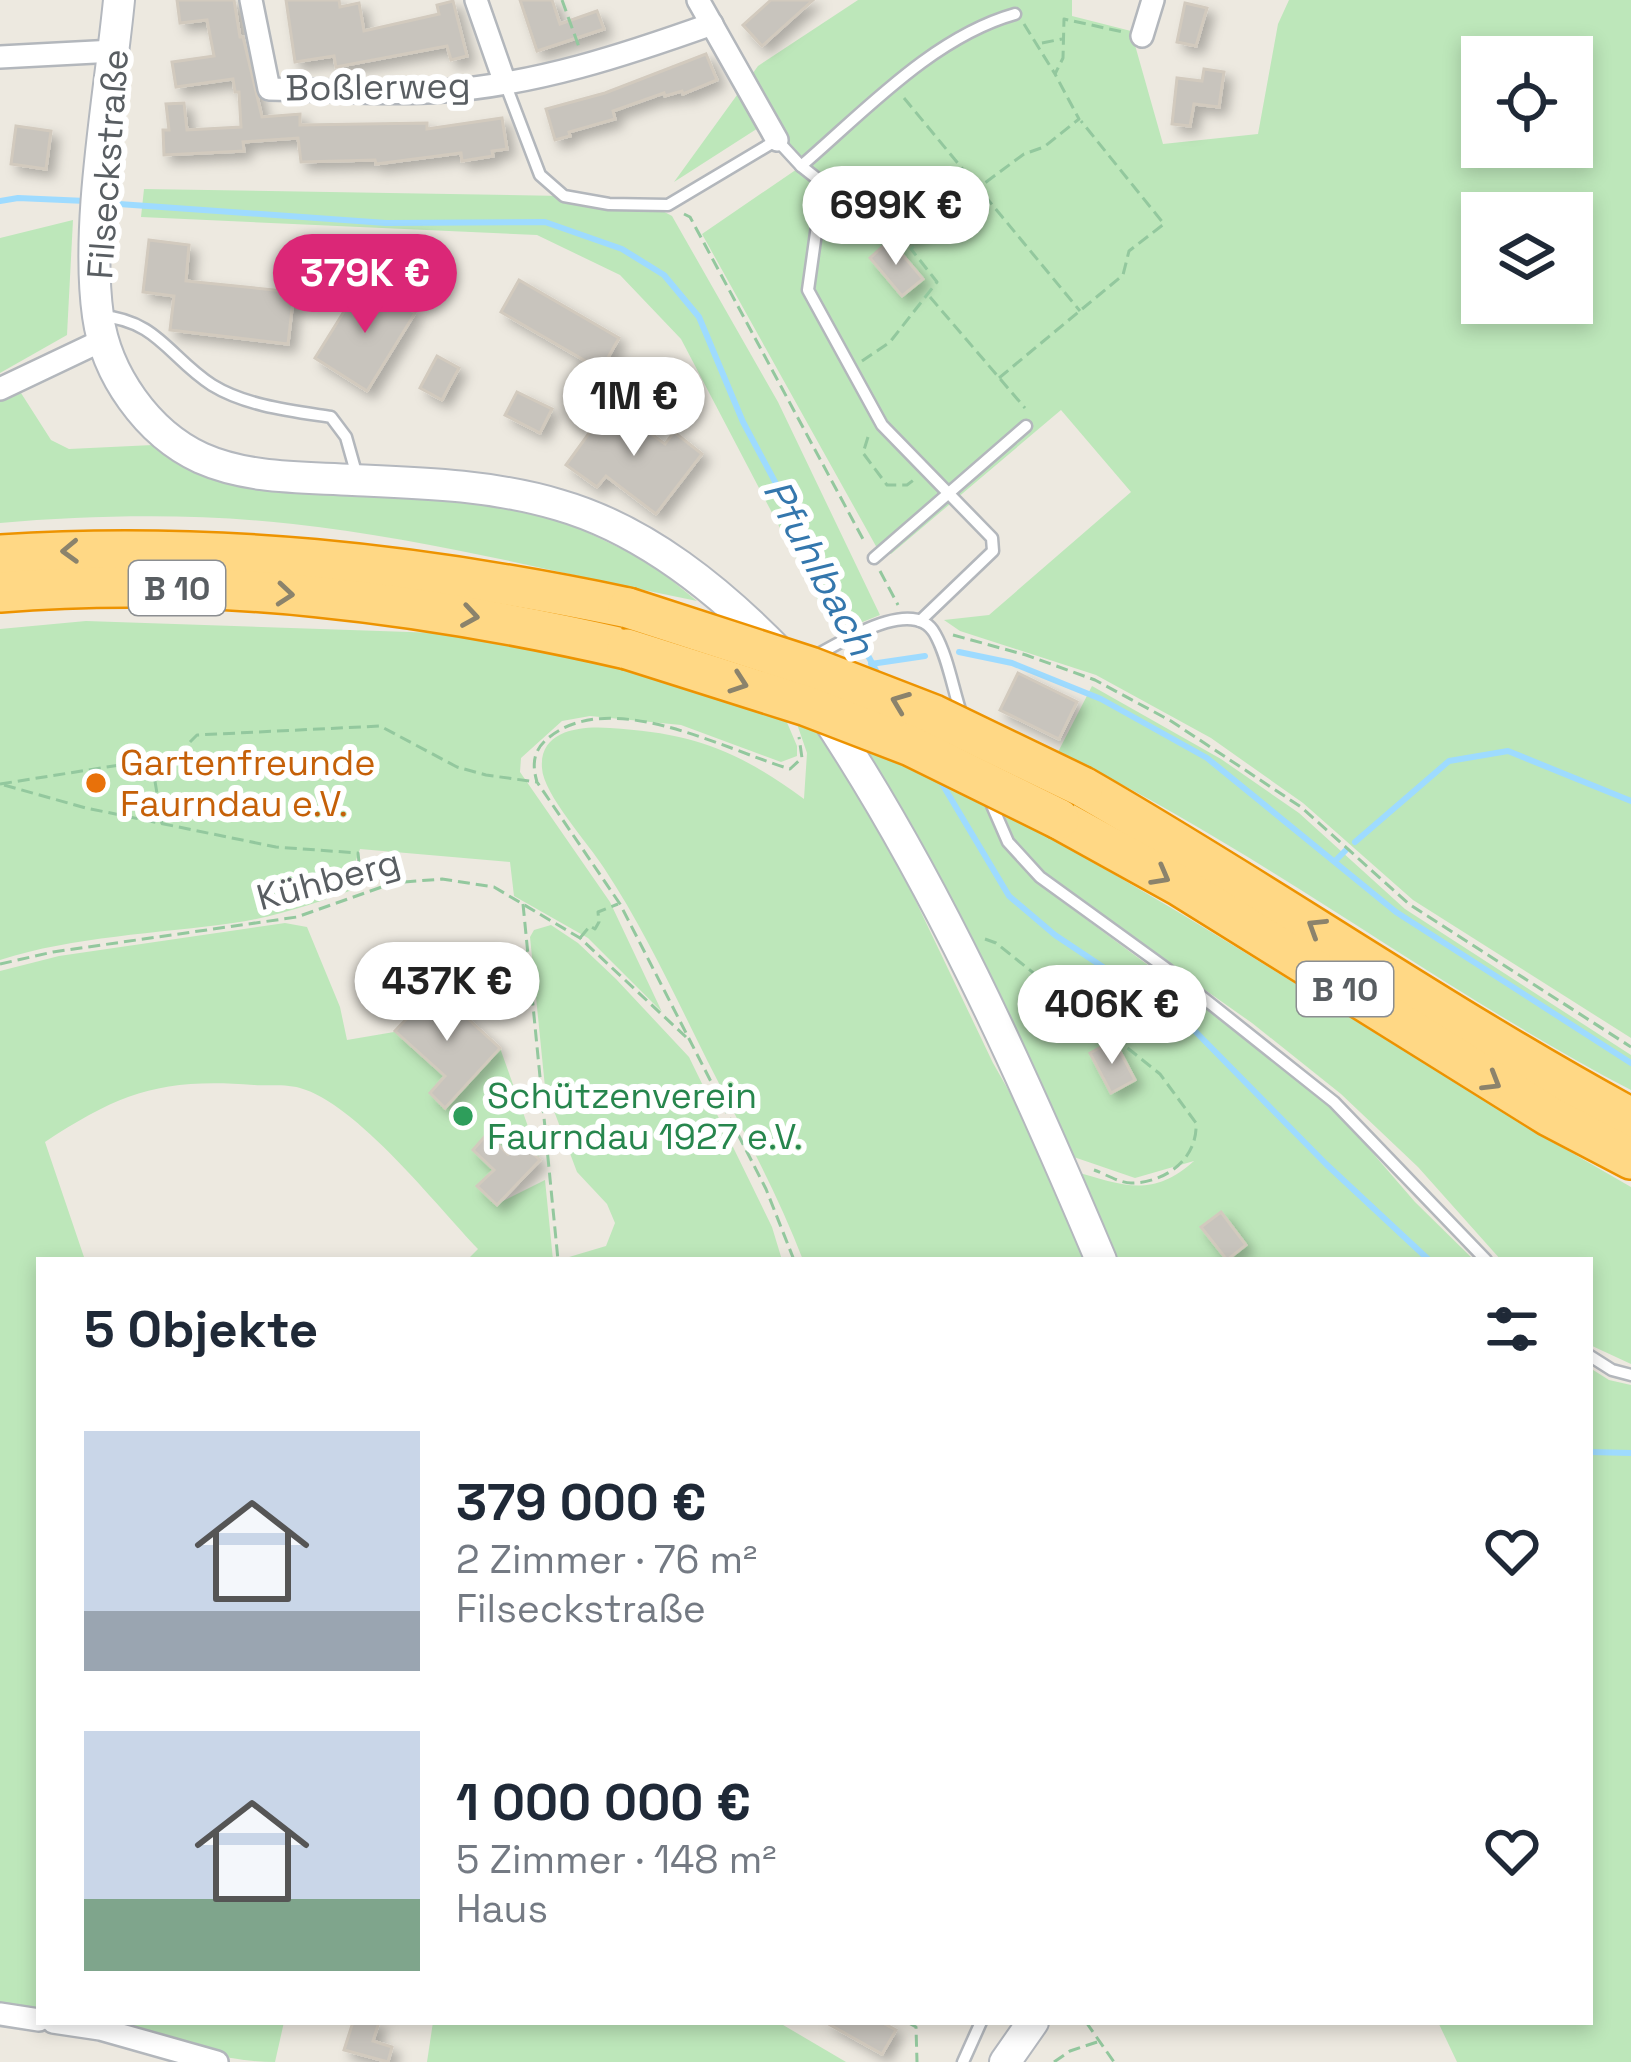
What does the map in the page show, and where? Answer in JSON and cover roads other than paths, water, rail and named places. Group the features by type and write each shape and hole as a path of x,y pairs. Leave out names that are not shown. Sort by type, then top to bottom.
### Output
{"highway":[{"name":"B 10","path":"0,555 142,549 283,554 433,571 628,608 810,667 934,715 1082,787 1198,853 1492,1039 1631,1118"},
{"name":"B 10","path":"0,592 140,586 355,600 519,624 628,649 787,699 910,746 1059,819 1219,910 1549,1116 1631,1159"}],"street":[{"name":"Filseckstraße","path":"119,0 98,217 100,327 117,376 139,409 201,458 245,472 478,487 560,505 607,522 724,597 793,667 857,762 945,924 1058,1158 1100,1257"},
{"name":"Boßlerweg","path":"251,0 269,89 442,91 505,83 586,65 712,24"},
{"path":"476,0 505,83"},
{"path":"698,0 777,140"},
{"path":"1142,36 1154,0"},
{"path":"0,57 114,52"},
{"path":"0,388 100,327"},
{"path":"0,2014 36,2020"},
{"path":"71,2025 217,2062"},
{"path":"1006,2062 1031,2025"}],"lane":[{"path":"801,166 932,57 992,21 1015,14"},
{"path":"505,83 540,175 565,196 609,204 668,205 777,140 801,166 877,226"},
{"path":"823,183 808,290 882,425 992,538 992,551 920,621"},
{"path":"100,327 119,317 153,332 213,386 274,408 331,417 346,436 358,480"},
{"path":"874,558 1026,426"},
{"path":"793,667 870,628 905,617 934,630 990,802 1008,842 1040,877 1167,969 1334,1102 1483,1257"},
{"path":"1593,1358 1631,1375"},
{"path":"963,2062 980,2025"}],"waterway":[{"name":"Pfuhlbach","path":"0,201 86,201"},
{"name":"Pfuhlbach","path":"105,203 386,223 545,222 622,249 664,275 699,317 743,422 880,678"},
{"path":"959,652 1012,663 1101,699 1207,758 1396,912 1631,1063"},
{"path":"871,664 925,656"},
{"path":"1355,842 1449,761 1508,751 1631,801"},
{"name":"Pfuhlbach","path":"938,777 1009,896 1055,935 1187,1023 1426,1257"},
{"path":"1336,860 1345,851"},
{"name":"Pfuhlbach","path":"1593,1452 1631,1453"}],"place":[{"name":"Gartenfreunde Faurndau e.V.","path":"96,783"},
{"name":"Schützenverein Faurndau 1927 e.V.","path":"463,1116"}]}
